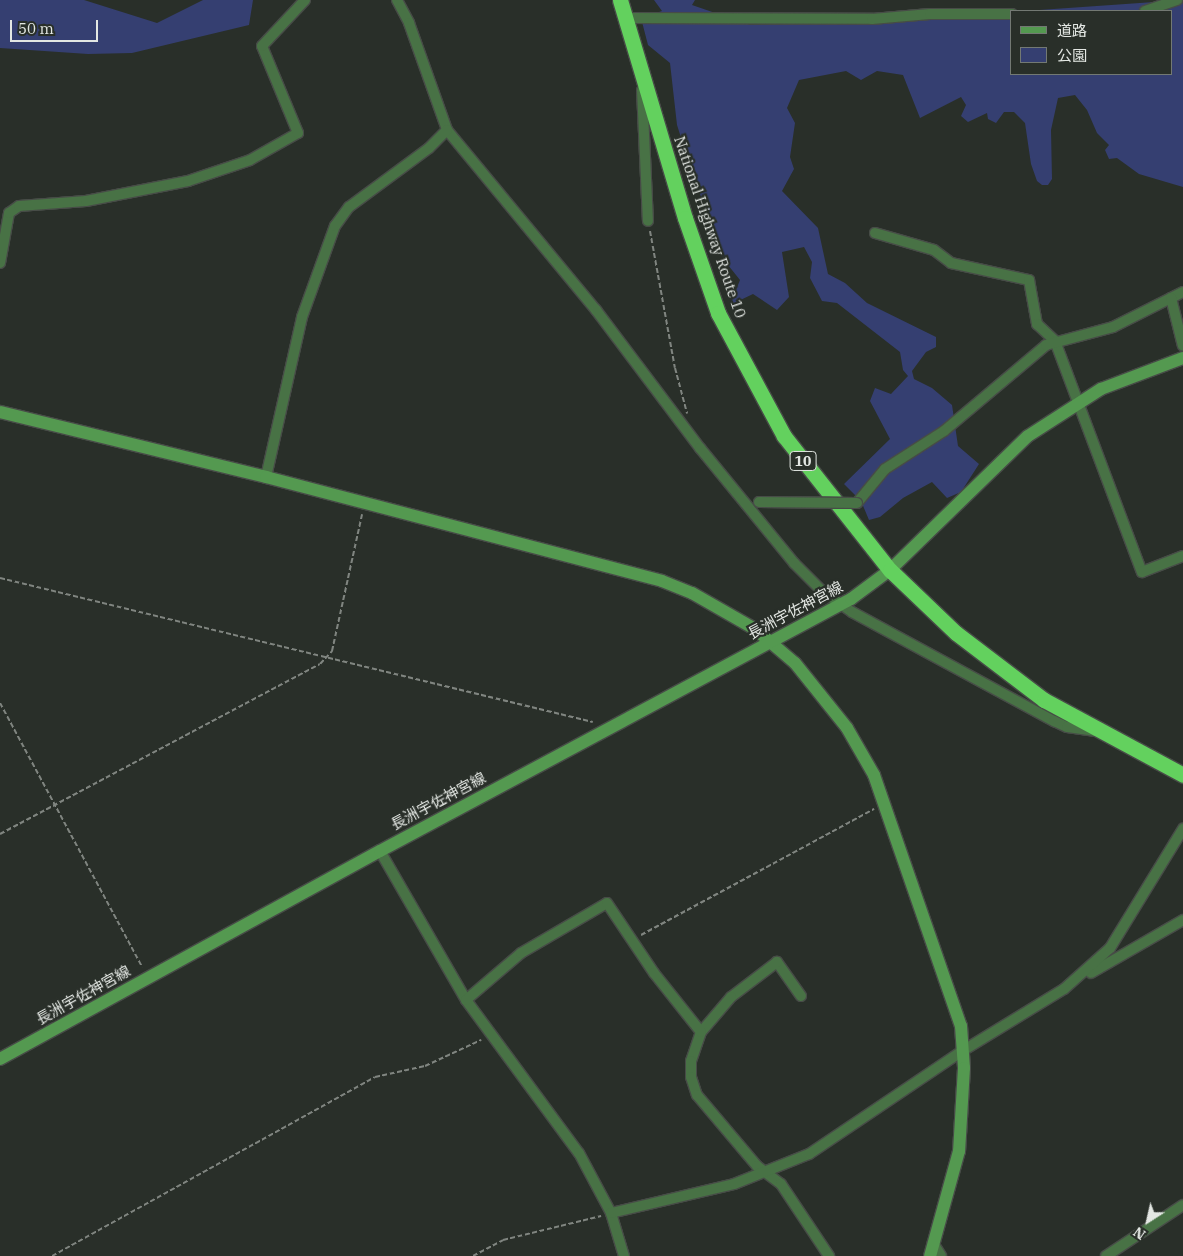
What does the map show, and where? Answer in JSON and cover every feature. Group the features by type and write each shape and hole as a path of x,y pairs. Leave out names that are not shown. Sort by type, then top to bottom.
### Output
{"highway":[{"name":"National Highway Route 10","path":"620,0 627,18 641,72 685,218 730,338 784,436 890,570 935,615 995,666 1036,695 1102,733 1183,775"}],"street":[{"path":"0,263 8,213 18,206 86,201 188,181 250,160 298,133 262,46 305,0"},
{"path":"397,0 409,23 447,130 596,310 743,501 794,563 840,605 1054,721 1068,727 1102,733"},
{"path":"1148,10 1177,0"},
{"path":"627,18 872,19 930,14 1010,14"},
{"path":"641,72 648,221"},
{"path":"266,477 302,317 335,226 349,208 422,153 447,130"},
{"path":"874,233 934,250 951,263 1029,280 1037,324 1055,341 1142,572 1183,556"},
{"path":"743,501 856,503 885,469 944,432 1036,350 1055,341 1113,327 1183,292"},
{"path":"1171,298 1183,346"},
{"name":"長洲宇佐神宮線","path":"0,1059 380,851 840,605 890,570 1028,436 1077,403 1127,378 1183,358"},
{"path":"0,412 266,477 662,581 724,610 771,641 795,663 848,728 885,803 955,1005 964,1050 959,1152 932,1250 942,1256"},
{"path":"1064,989 1110,948 1183,829"},
{"path":"380,851 466,1000 580,1153 612,1213 624,1256"},
{"path":"466,1000 521,953 607,903 654,974 701,1032"},
{"path":"612,1213 734,1184 766,1173 828,1144 964,1050 1183,920"},
{"path":"801,996 777,962 731,997 701,1032 691,1061 692,1077 697,1095 766,1173 781,1184 829,1256"},
{"path":"1106,1256 1183,1205"}],"path":[{"path":"648,221 675,368 689,418"},
{"path":"0,834 312,668 329,656 364,503"},
{"path":"0,578 329,656 611,727"},
{"path":"0,703 148,978"},
{"path":"633,940 885,803"},
{"path":"52,1256 375,1077 425,1066 491,1035"},
{"path":"473,1256 504,1240 612,1213"}],"green space":[{"path":"0,0 84,0 157,23 203,0 253,0 249,25 132,53 88,54 0,48"},
{"path":"654,0 695,0 692,5 750,25 859,23 1010,12 1010,75 1173,75 1173,10 1039,10 1183,0 1183,187 1139,174 1117,158 1109,159 1105,150 1109,145 1097,133 1087,110 1075,95 1058,98 1051,130 1052,179 1048,185 1042,185 1037,181 1031,164 1025,123 1014,112 1004,112 996,123 988,119 987,113 968,122 961,116 966,105 961,97 920,118 903,75 877,71 861,80 846,71 799,80 787,108 795,123 790,157 794,169 782,191 818,228 828,274 845,283 867,303 936,337 936,347 926,352 912,371 914,379 932,388 952,405 958,446 979,464 961,492 947,498 932,482 903,498 880,517 869,520 861,501 844,484 890,439 870,401 875,388 891,394 908,376 903,370 900,352 837,303 822,301 810,278 812,262 804,247 782,252 789,297 777,310 753,294 730,305 740,280 724,260 692,172 677,125 670,63 648,45 641,18 662,11"}]}
